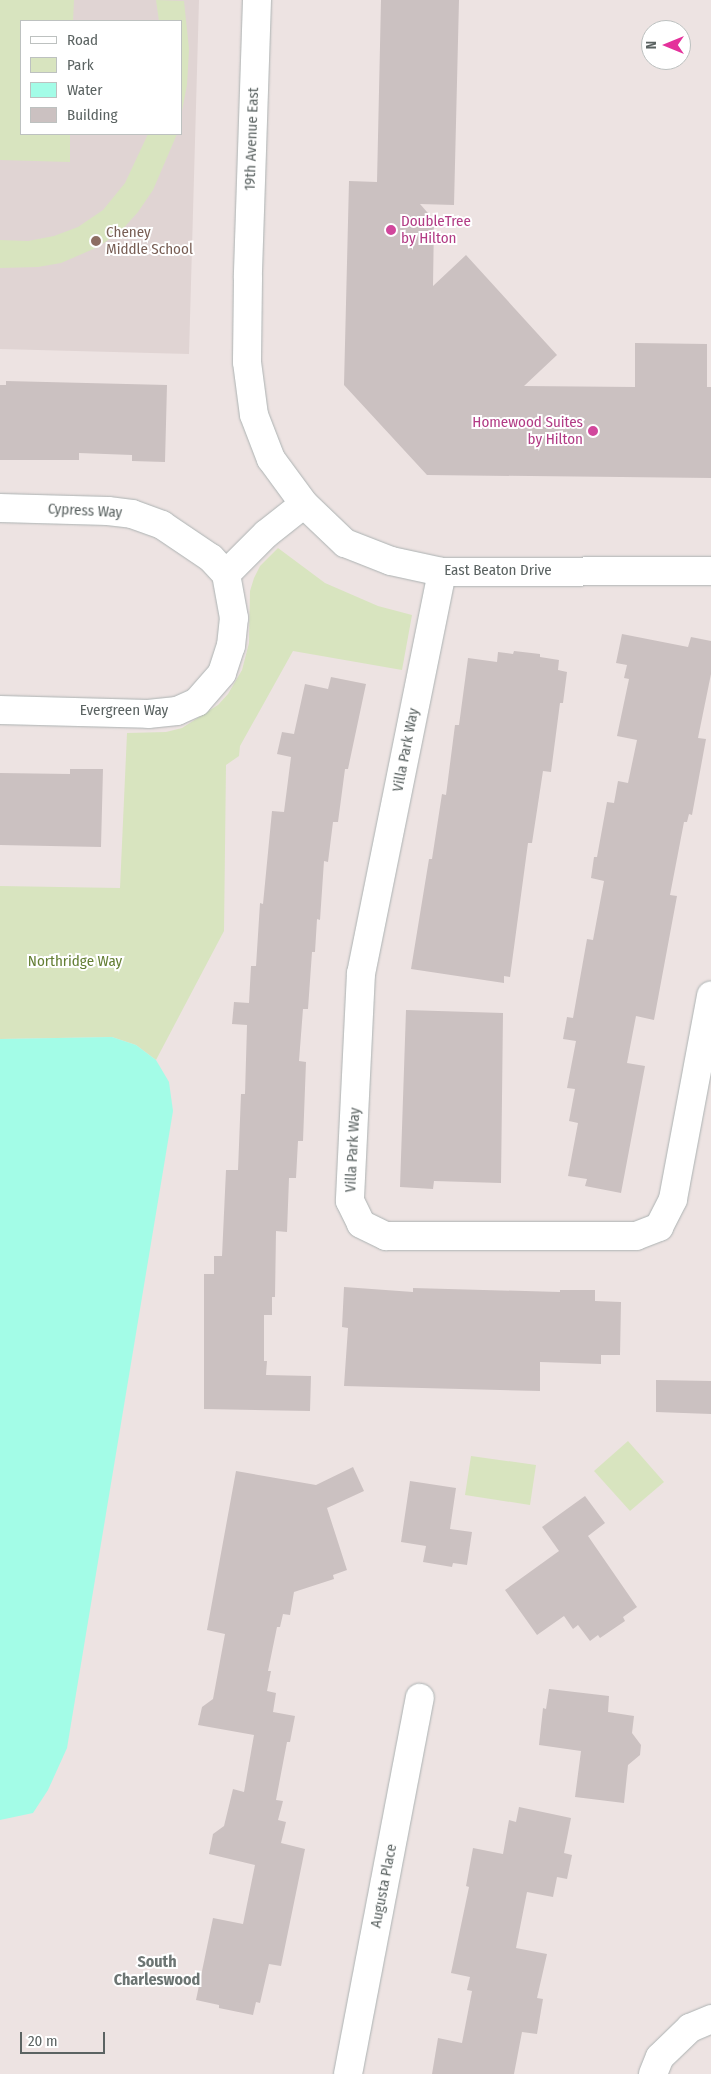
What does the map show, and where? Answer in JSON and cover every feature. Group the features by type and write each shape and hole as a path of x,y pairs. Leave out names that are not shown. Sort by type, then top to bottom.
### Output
{"street":[{"name":"19th Avenue East","path":"248,278 257,0"},
{"name":"East Beaton Drive","path":"248,278 247,362 254,415 271,459 304,504 345,543 391,561 442,572 711,571"},
{"path":"226,574 266,534 304,504"},
{"name":"Cypress Way","path":"0,508 108,511 132,514 162,525 211,558 226,574"},
{"name":"Villa Park Way","path":"442,572 362,973 350,1201 361,1224 386,1236 636,1236 659,1227 673,1199 711,996"},
{"name":"Evergreen Way","path":"0,710 148,714 177,711 197,702 222,673 231,646 234,618 226,574"},
{"name":"Augusta Place","path":"348,2074 420,1698"},
{"path":"652,2074 660,2056 690,2028 711,2019"}],"shaded area":[{"name":"Cheney Middle School","path":"0,0 199,0 189,354 0,349"}],"green space":[{"path":"0,0 74,0 73,20 20,20 20,135 70,135 70,162 0,160"},
{"path":"156,0 184,1 189,49 187,85 182,111 182,20 159,20"},
{"path":"148,135 177,135 153,190 138,212 121,231 98,247 61,263 38,267 0,268 0,240 28,241 54,236 78,227 103,210 125,183"},
{"name":"Northridge Way","path":"278,548 325,583 378,606 412,615 402,670 293,651 240,746 239,756 226,765 224,931 156,1060 136,1045 112,1037 0,1039 0,886 120,888 127,733 166,732 182,728 218,705 228,694 242,670 249,643 250,591 254,578 260,566"},
{"path":"628,1441 664,1482 630,1511 594,1471"},
{"path":"471,1456 536,1465 530,1505 465,1495"}],"water":[{"path":"112,1037 136,1045 156,1060 169,1082 173,1111 67,1748 48,1790 33,1813 0,1820 0,1039"}],"building":[{"name":"DoubleTree by Hilton","path":"381,0 459,0 454,205 420,204 434,220 433,286 466,255 557,355 524,386 635,387 635,343 707,344 707,387 711,387 711,478 427,475 344,385 349,181 377,182"},
{"path":"6,381 167,385 165,462 132,461 132,455 79,453 79,460 0,460 0,385 6,385"},
{"path":"622,634 688,647 691,637 711,641 711,674 698,738 706,739 692,815 689,814 687,822 684,822 670,895 677,896 654,1020 636,1016 627,1063 645,1066 621,1193 585,1186 587,1179 568,1176 578,1123 569,1121 575,1089 567,1088 576,1041 563,1039 567,1017 573,1018 587,939 593,940 604,881 591,878 594,857 597,857 607,802 614,803 618,781 628,783 637,740 617,736 629,679 624,678 627,665 616,663"},
{"path":"514,651 540,654 540,657 559,660 558,670 567,672 563,703 560,703 551,772 543,771 532,843 528,843 510,977 504,976 504,983 411,969 442,794 446,795 455,725 459,725 468,658 497,662 498,652 513,654"},
{"path":"331,677 366,684 348,769 345,769 338,822 333,822 328,862 324,861 320,920 317,919 315,952 312,952 308,1009 303,1009 299,1061 306,1062 303,1141 298,1141 296,1178 289,1178 287,1232 276,1231 275,1297 272,1297 272,1315 264,1315 264,1361 267,1361 266,1375 311,1376 310,1411 204,1409 204,1274 214,1274 214,1256 222,1256 226,1170 238,1170 241,1094 245,1094 247,1025 232,1024 234,1002 249,1003 251,966 256,966 260,903 263,904 272,811 284,812 291,757 277,754 282,732 294,734 305,684 328,689"},
{"path":"70,769 103,769 101,847 0,845 0,773 70,774"},
{"path":"406,1010 503,1013 501,1183 434,1181 433,1189 400,1187"},
{"path":"344,1287 413,1292 413,1288 560,1292 560,1290 595,1290 595,1301 621,1302 620,1355 601,1355 601,1364 540,1362 540,1391 344,1386 348,1328 342,1327"},
{"path":"656,1380 711,1381 711,1414 656,1412"},
{"path":"353,1467 364,1491 327,1508 347,1570 333,1575 334,1579 294,1592 290,1615 283,1614 280,1627 277,1627 268,1671 271,1671 267,1691 276,1693 273,1712 295,1716 290,1742 287,1742 276,1800 283,1801 278,1820 286,1822 281,1843 305,1849 281,1966 269,1964 260,2003 256,2002 253,2015 219,2008 219,2005 196,2000 213,1918 243,1924 255,1865 209,1854 213,1834 224,1826 233,1789 244,1792 254,1735 198,1725 202,1707 213,1699 225,1634 207,1630 236,1471 316,1485"},
{"path":"410,1481 456,1488 450,1529 472,1532 467,1565 453,1563 452,1567 423,1562 426,1546 401,1542"},
{"path":"585,1496 605,1523 588,1536 637,1607 623,1617 625,1621 600,1638 598,1635 590,1641 578,1625 573,1629 564,1616 537,1635 505,1590 559,1551 542,1527"},
{"path":"549,1689 609,1696 608,1712 634,1716 632,1733 641,1745 640,1755 628,1765 624,1803 575,1797 581,1751 539,1745 543,1708 546,1709"},
{"path":"519,1807 571,1818 564,1853 572,1855 567,1879 557,1877 553,1897 527,1892 516,1948 547,1954 537,1998 543,1999 537,2034 522,2032 514,2074 432,2074 438,2038 462,2043 472,1991 467,1990 470,1977 451,1973 469,1887 466,1886 473,1848 503,1854 509,1820 516,1822"}],"place":[{"name":"DoubleTree by Hilton","path":"391,230"},
{"name":"Cheney Middle School","path":"96,241"},
{"name":"Homewood Suites by Hilton","path":"593,431"}],"district":[{"name":"South Charleswood","path":"157,1971"}]}
